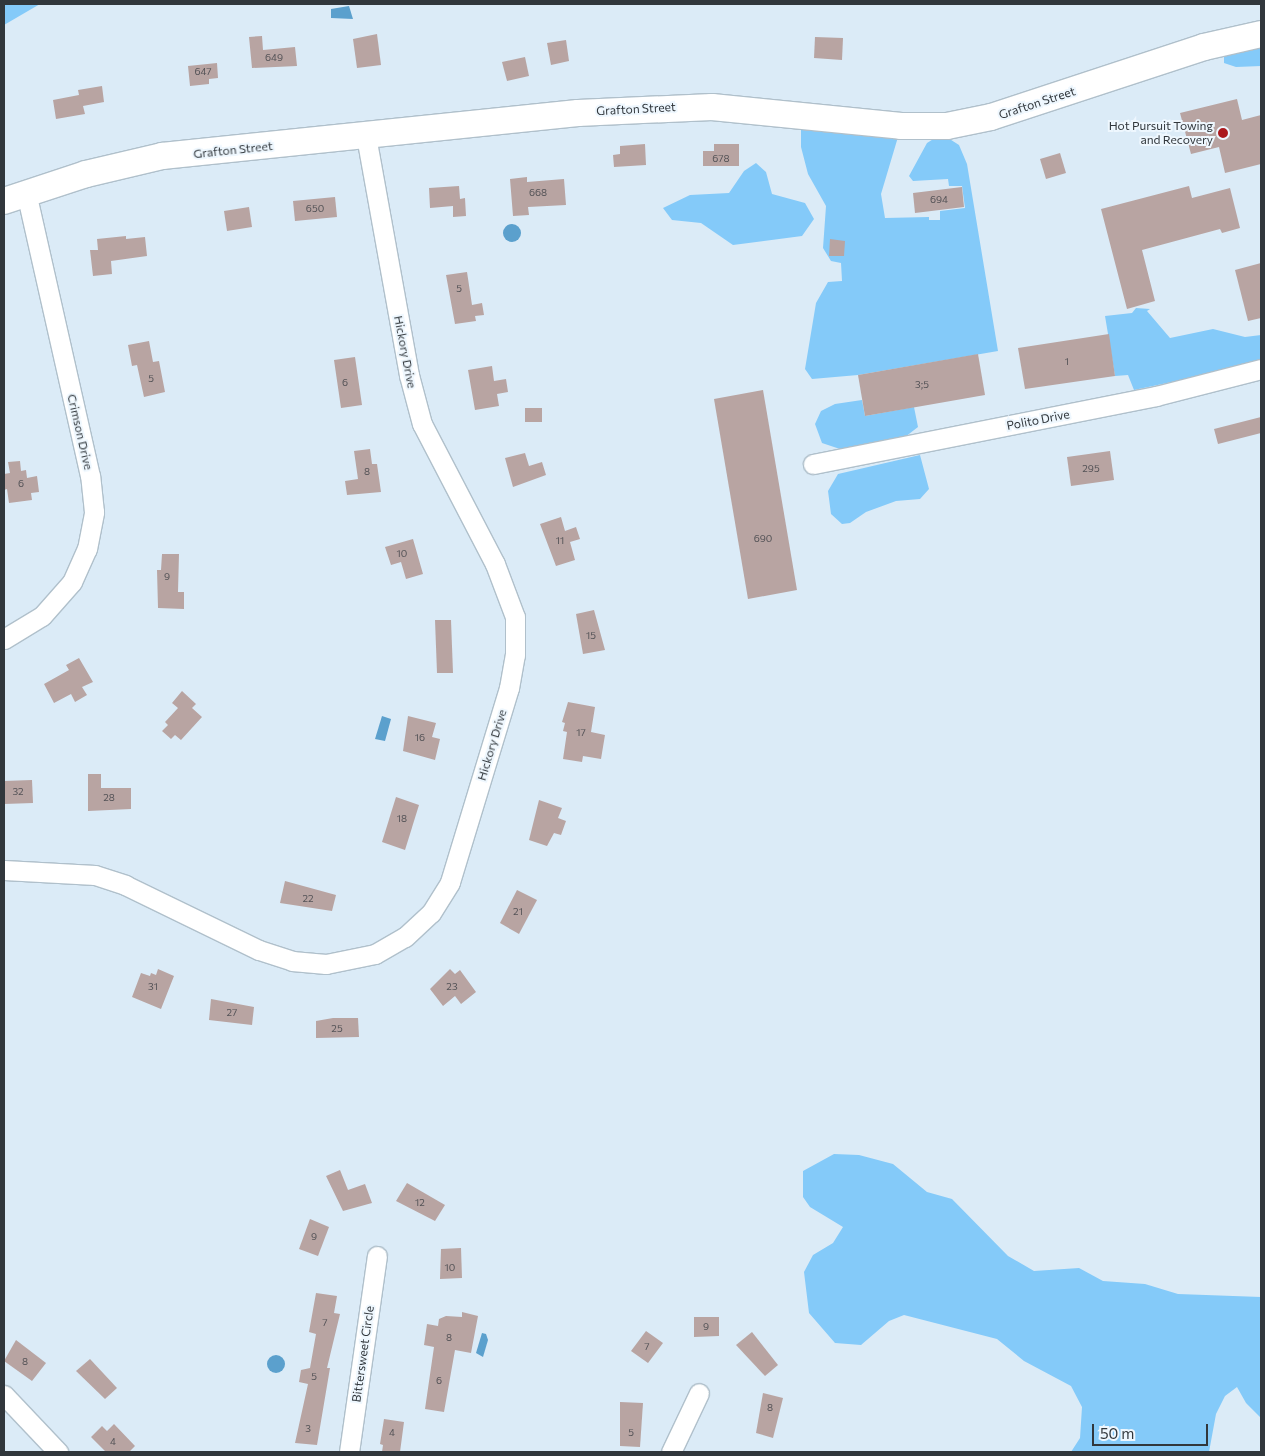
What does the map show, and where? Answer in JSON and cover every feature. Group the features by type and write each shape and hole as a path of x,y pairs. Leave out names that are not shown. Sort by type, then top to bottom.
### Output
{"street":[{"name":"Grafton Street","path":"15,197 162,156 565,114 685,106 901,126 947,126 991,118 1204,47 1261,34"},
{"name":"Hickory Drive","path":"4,870 95,874 125,885 259,950 292,961 326,964 359,959 405,937 431,913 450,882 509,688 515,655 515,617 495,564 422,424 409,375 366,135"},
{"name":"Crimson Drive","path":"4,639 42,616 72,582 87,548 94,512 90,476 15,197"},
{"name":"Polito Drive","path":"814,464 1156,396 1261,369"},
{"name":"Bittersweet Circle","path":"349,1452 377,1256"},
{"path":"671,1452 699,1393"},
{"path":"4,1395 58,1452"}],"shaded area":[{"path":"4,4 40,4 4,25"},
{"path":"349,6 353,19 331,18 331,9"},
{"path":"1261,47 1261,66 1236,67 1224,63 1224,54"},
{"path":"801,125 898,137 881,194 885,218 929,217 929,220 940,220 940,211 965,208 962,186 949,186 948,179 913,181 909,176 927,143 935,138 948,138 959,145 967,164 998,351 858,375 812,379 805,369 816,303 828,282 842,281 841,263 831,261 823,248 826,206 808,174 801,147"},
{"path":"756,163 766,172 772,194 805,203 814,219 802,236 733,245 701,223 672,220 663,208 690,195 729,193 744,171"},
{"path":"512,224 518,227 521,233 518,239 512,242 506,239 503,233 506,227"},
{"path":"1136,308 1150,309 1147,311 1170,338 1213,329 1245,337 1261,335 1261,363 1134,390 1128,375 1115,376 1105,316 1132,313"},
{"path":"862,400 865,416 914,407 918,427 905,437 840,449 822,443 815,424 821,411 835,404"},
{"path":"920,455 929,489 920,499 896,501 866,512 850,523 842,524 831,514 828,491 838,474"},
{"path":"382,716 391,719 385,741 375,739"},
{"path":"834,1154 859,1155 893,1164 927,1192 952,1199 1008,1256 1034,1271 1079,1268 1103,1281 1145,1284 1178,1294 1261,1297 1261,1418 1246,1403 1237,1387 1225,1396 1216,1414 1209,1452 1071,1452 1080,1438 1082,1407 1071,1386 1024,1361 997,1339 904,1315 889,1321 861,1345 835,1343 809,1313 804,1272 813,1255 833,1243 843,1227 810,1207 803,1197 803,1171"},
{"path":"482,1333 486,1334 488,1340 483,1357 476,1353"},
{"path":"276,1355 282,1358 285,1364 282,1370 276,1373 270,1370 267,1364 270,1358"}],"building":[{"path":"377,34 381,65 357,68 353,39"},
{"path":"262,36 263,50 295,47 297,66 252,68 249,37"},
{"path":"815,37 843,38 842,60 814,58"},
{"path":"566,40 569,61 551,65 547,43"},
{"path":"525,57 529,76 507,81 502,62"},
{"path":"217,63 218,78 209,79 209,84 190,86 188,66"},
{"path":"102,86 104,102 83,106 85,114 56,119 53,100 79,95 78,90"},
{"name":"Hot Pursuit Towing and Recovery","path":"1237,99 1242,120 1261,115 1261,164 1225,173 1219,147 1191,154 1180,113"},
{"path":"645,144 646,165 614,167 613,155 620,154 620,146"},
{"path":"714,144 739,144 739,166 703,166 703,151 714,151"},
{"path":"1060,153 1066,173 1046,179 1040,159"},
{"path":"527,177 527,182 564,179 566,205 528,207 529,215 513,216 510,179"},
{"path":"459,186 460,199 465,198 466,216 453,217 453,206 430,208 429,188"},
{"path":"1189,186 1192,198 1230,188 1240,228 1222,233 1220,229 1142,250 1155,301 1127,309 1101,209"},
{"path":"962,187 964,207 915,213 913,193"},
{"path":"335,197 337,217 295,221 293,201"},
{"path":"249,207 252,227 227,231 224,211"},
{"path":"126,236 126,239 145,237 147,256 111,261 112,274 93,276 90,250 98,250 97,239"},
{"path":"830,239 845,241 844,256 829,256"},
{"path":"1261,263 1261,318 1248,321 1235,270"},
{"path":"467,272 472,305 482,303 484,315 475,316 476,321 455,324 446,275"},
{"path":"1109,334 1115,376 1025,389 1018,348"},
{"path":"149,341 153,362 159,361 165,392 144,397 137,365 132,366 128,345"},
{"path":"978,354 985,395 865,416 858,375"},
{"path":"355,357 362,405 341,408 334,360"},
{"path":"492,366 494,381 506,379 508,392 497,394 499,406 475,410 468,370"},
{"path":"763,390 797,590 748,599 714,399"},
{"path":"525,408 542,408 542,422 525,422"},
{"path":"1261,417 1261,433 1218,444 1214,429"},
{"path":"370,449 372,464 377,464 381,492 347,495 345,481 358,479 354,451"},
{"path":"1110,451 1114,480 1071,486 1067,457"},
{"path":"525,453 529,466 542,462 546,475 513,487 505,458"},
{"path":"20,461 21,471 26,470 27,478 37,476 39,492 31,493 32,500 9,503 7,489 4,490 4,474 10,473 8,462"},
{"path":"561,517 565,531 576,527 580,539 570,542 575,560 556,566 540,524"},
{"path":"413,539 423,574 406,579 401,562 391,565 385,547"},
{"path":"162,554 179,554 178,592 184,592 184,609 158,608 157,570 161,570"},
{"path":"594,610 605,650 583,654 576,614"},
{"path":"435,620 451,620 453,673 437,673"},
{"path":"79,658 93,682 82,687 87,695 75,702 71,694 54,703 44,684 69,670 66,665"},
{"path":"182,691 196,704 192,708 202,717 181,740 175,735 171,739 162,731 168,725 165,722 178,708 172,703"},
{"path":"568,702 595,707 591,732 605,735 601,759 583,756 582,762 563,759 567,732 563,731 565,723 562,722"},
{"path":"408,716 436,723 432,737 440,739 435,760 403,751"},
{"path":"88,774 101,774 101,788 131,788 131,809 88,811"},
{"path":"32,780 33,803 4,804 4,781"},
{"path":"396,797 419,805 405,850 382,842"},
{"path":"539,800 562,808 558,818 566,821 561,835 554,833 547,846 529,840"},
{"path":"285,881 336,895 332,911 280,903"},
{"path":"517,890 537,900 519,934 500,923"},
{"path":"158,969 174,976 161,1009 132,997 141,973 150,976 151,973 156,975"},
{"path":"450,969 455,974 460,970 476,992 461,1004 455,996 443,1006 430,989"},
{"path":"211,999 254,1007 252,1025 209,1020"},
{"path":"333,1018 358,1018 359,1037 316,1038 316,1021"},
{"path":"340,1170 348,1190 365,1184 372,1203 343,1211 326,1176"},
{"path":"407,1183 445,1205 435,1221 396,1201"},
{"path":"310,1219 329,1227 318,1256 299,1249"},
{"path":"461,1248 462,1278 440,1279 441,1249"},
{"path":"316,1293 337,1296 334,1313 340,1314 327,1368 330,1368 317,1445 295,1443 308,1384 299,1382 301,1370 310,1368 316,1334 309,1332"},
{"path":"462,1312 478,1316 471,1353 455,1350 444,1412 425,1409 434,1347 424,1345 427,1324 438,1326 439,1319 446,1316 462,1317"},
{"path":"694,1317 719,1317 719,1336 694,1337"},
{"path":"646,1331 663,1343 648,1363 631,1351"},
{"path":"752,1332 778,1365 765,1376 736,1345"},
{"path":"16,1340 46,1363 32,1381 4,1361"},
{"path":"90,1359 117,1388 105,1399 76,1371"},
{"path":"763,1393 783,1398 773,1438 756,1433"},
{"path":"620,1402 643,1403 640,1447 620,1446"},
{"path":"384,1419 404,1422 400,1452 382,1452 383,1445 380,1444"},
{"path":"114,1424 135,1446 129,1452 106,1452 91,1437 102,1426 107,1431"}],"place":[{"name":"Hot Pursuit Towing and Recovery","path":"1223,133"}]}
